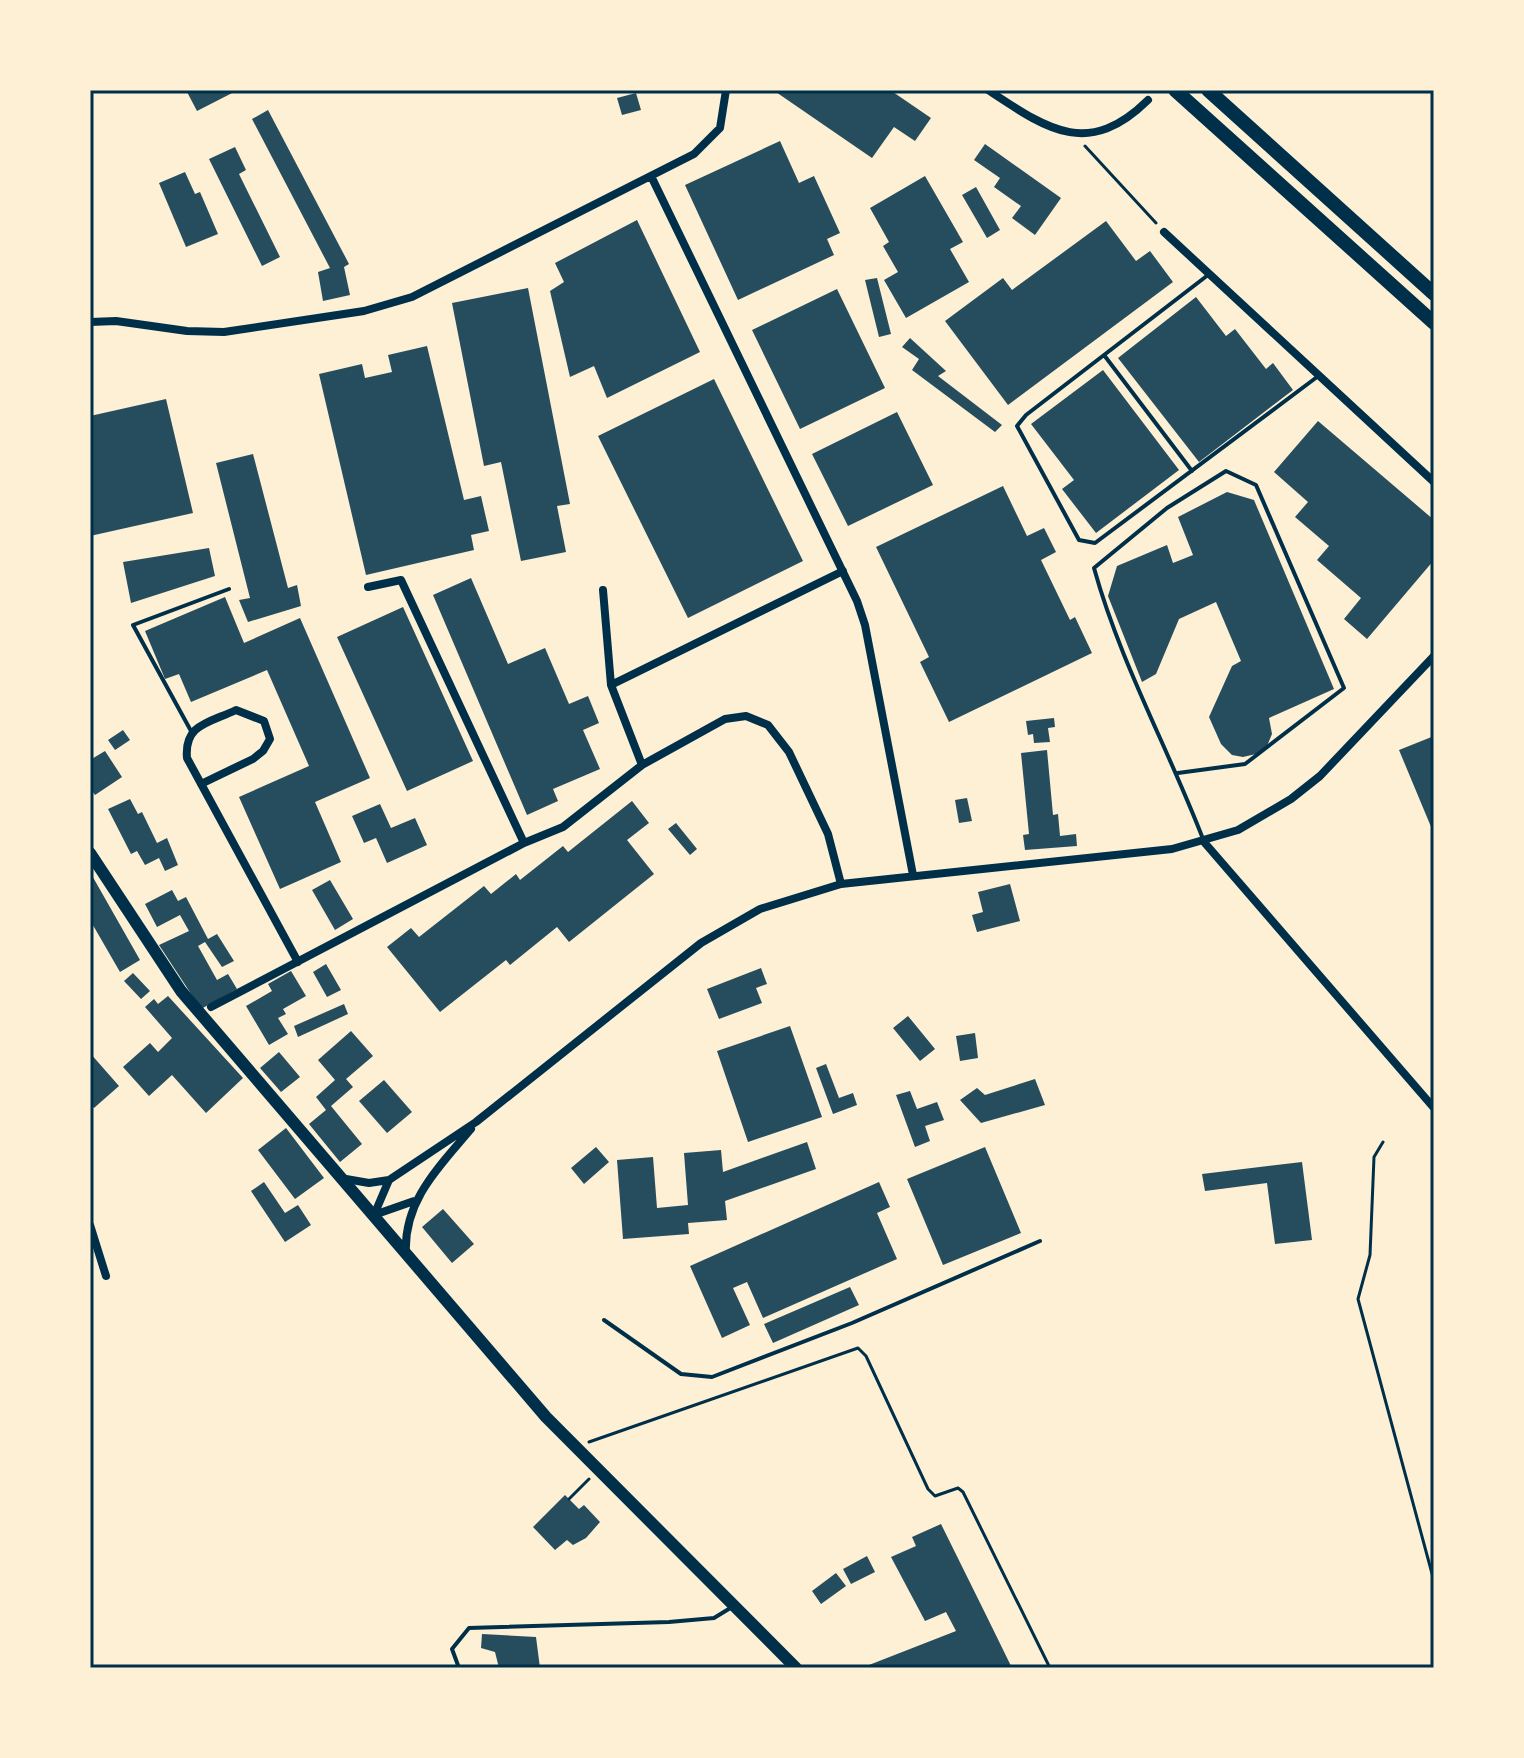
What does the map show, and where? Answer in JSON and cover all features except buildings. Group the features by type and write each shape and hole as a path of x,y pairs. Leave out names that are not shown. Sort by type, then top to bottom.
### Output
{"highway":[{"path":"1175,90 1434,323"},
{"path":"1208,90 1434,294"}],"main road":[{"path":"90,853 181,991 346,1179 406,1255 574,1447 796,1668"}],"street":[{"path":"90,322 116,321 187,331 224,332 364,311 412,297 652,178 694,154 722,124 726,90"},
{"path":"988,90 1056,131 1074,134 1112,127 1130,118 1148,100"},
{"path":"652,178 843,571 865,625 913,875"},
{"path":"1164,232 1434,482"},
{"path":"611,685 843,571"},
{"path":"368,587 401,580 524,843"},
{"path":"603,590 611,685 642,765"},
{"path":"346,1179 369,1183 389,1180 476,1122 659,975 721,930 760,909 841,884 1172,849 1238,830 1291,799 1332,764 1434,656"},
{"path":"201,784 263,751 270,739 264,721 236,710 191,731 185,742 187,758 201,784 298,962"},
{"path":"211,1007 524,843 563,827 642,765 731,717 746,716 763,721 779,735 831,844 841,884"},
{"path":"1204,842 1434,1108"},
{"path":"406,1255 405,1230 414,1201 476,1122"},
{"path":"374,1215 389,1180"},
{"path":"374,1215 414,1201"},
{"path":"90,1225 106,1276"}],"lane":[{"path":"1209,274 1026,415 1017,426 1079,540 1095,543 1319,375"},
{"path":"1104,355 1192,471"},
{"path":"1178,773 1245,764 1344,688 1256,485 1226,471 1167,508 1094,568 1109,620 1178,773 1204,842"},
{"path":"191,731 133,625 229,589"},
{"path":"604,1320 681,1374 712,1377 852,1323 1040,1241"},
{"path":"459,1668 452,1649 469,1628 714,1618 732,1607"}],"path":[{"path":"1074,134 1164,232"},
{"path":"1383,1142 1374,1157 1372,1240 1358,1299 1434,1581"},
{"path":"574,1447 858,1348 866,1356 928,1489 935,1496 958,1488 963,1492 1050,1668"},
{"path":"569,1499 597,1470"}]}
